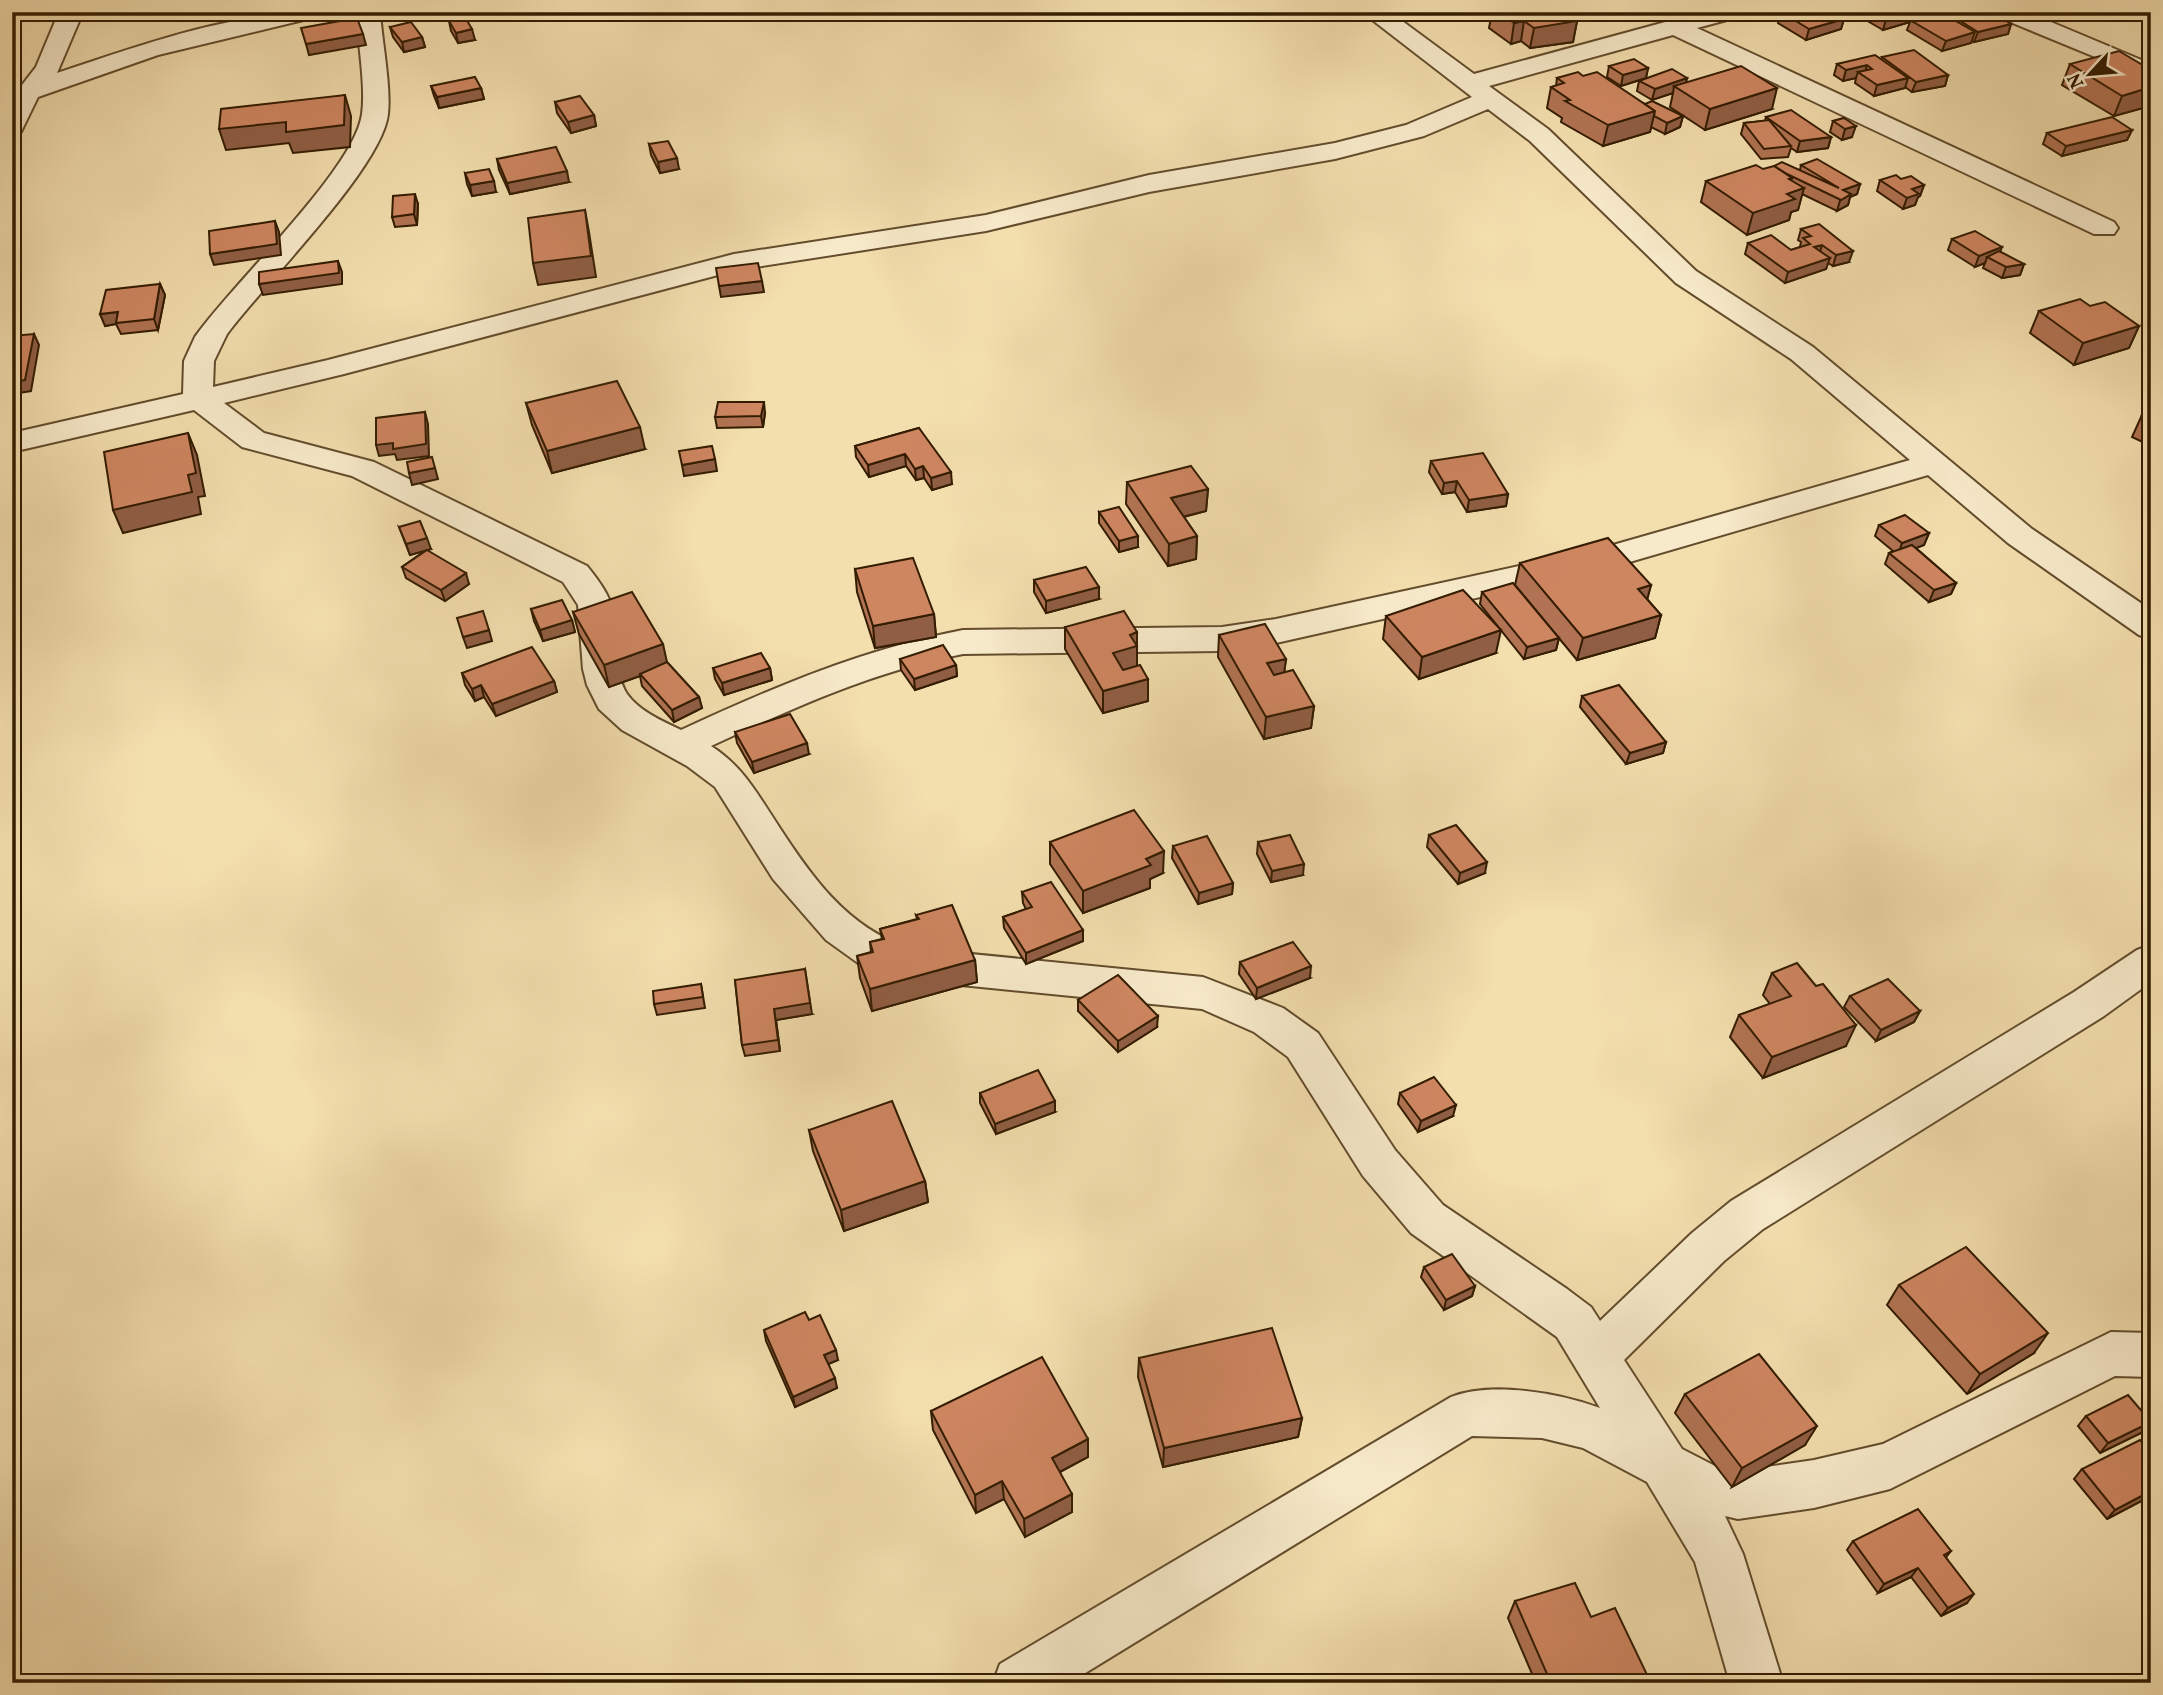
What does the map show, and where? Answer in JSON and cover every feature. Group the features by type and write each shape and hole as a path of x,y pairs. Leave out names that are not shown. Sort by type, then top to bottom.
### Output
{"street":[{"path":"12,127 28,92 48,69 71,12"},
{"path":"28,92 137,53 309,12"},
{"path":"198,398 199,362 208,341 265,266 353,162 371,131 375,115 368,12"},
{"path":"1374,12 1539,135 1686,277 1802,353 1930,464 2020,536 2151,627"},
{"path":"12,443 332,368 734,261 787,250 985,223 1169,180 1275,162 1373,140 1456,117 1480,90 1730,12"},
{"path":"2006,12 2151,73"},
{"path":"1675,27 2104,228"},
{"path":"198,398 253,440 363,469 575,574 589,587 596,601 604,681 611,699 632,718 713,762 728,778 805,894 830,921 862,946 882,956 911,964 1203,993 1242,1006 1291,1033 1303,1045 1379,1163 1427,1219 1574,1322 1597,1356 1633,1421 1687,1498 1718,1554 1757,1683"},
{"path":"682,745 800,690 934,646 963,642 1222,639 1276,631 1609,556 1930,464"},
{"path":"1597,1356 1708,1247 1747,1215 2053,1026 2151,961"},
{"path":"1019,1683 1430,1433 1468,1413 1542,1415 1592,1428 1711,1490 1738,1494 1814,1484 1890,1466 2111,1353 2151,1355"}],"building":[{"path":"1499,12 1574,12 1568,15 1577,21 1534,28 1524,21 1514,23"},
{"path":"1781,12 1832,12 1844,19 1809,29"},
{"path":"1937,12 1975,32 1946,41 1910,20"},
{"path":"1946,12 1992,12 2011,24 1978,32"},
{"path":"465,17 472,29 456,33 449,21"},
{"path":"357,18 363,34 306,44 301,28"},
{"path":"411,22 422,37 402,42 390,27"},
{"path":"1914,50 1948,75 1916,82 1882,57"},
{"path":"2119,51 2151,70 2151,87 2122,96 2070,64"},
{"path":"1875,55 1908,78 1877,85 1858,72 1872,69 1867,65 1846,70 1837,64"},
{"path":"1634,59 1648,68 1623,75 1609,66"},
{"path":"1741,66 1777,88 1710,109 1674,86"},
{"path":"1672,69 1687,78 1655,89 1639,81"},
{"path":"1578,72 1583,76 1597,72 1655,111 1608,125 1565,101 1570,100 1551,87 1564,83 1557,78"},
{"path":"475,77 481,88 437,97 431,86"},
{"path":"345,95 344,125 286,132 286,122 219,129 221,109"},
{"path":"580,96 594,115 568,122 555,102"},
{"path":"1652,101 1683,116 1667,123 1654,116 1655,111 1645,104"},
{"path":"1791,110 1831,137 1800,141 1766,117"},
{"path":"2112,117 2132,130 2066,146 2047,133"},
{"path":"1844,118 1856,126 1845,129 1833,121"},
{"path":"1769,120 1791,146 1764,149 1744,123"},
{"path":"668,141 677,158 658,162 649,144"},
{"path":"556,147 567,171 507,183 497,159"},
{"path":"1817,159 1860,184 1843,190 1851,194 1841,200 1774,166 1782,162 1839,188 1801,165"},
{"path":"1756,165 1763,169 1774,166 1804,188 1787,194 1795,199 1753,213 1706,181"},
{"path":"489,169 494,181 470,185 465,173"},
{"path":"1896,175 1901,179 1911,176 1924,185 1912,189 1919,194 1907,198 1880,180"},
{"path":"415,194 414,214 392,217 393,196"},
{"path":"585,210 591,256 533,263 528,218"},
{"path":"275,221 277,244 210,254 209,231"},
{"path":"1819,224 1853,251 1836,255 1822,245 1814,247 1830,258 1788,272 1748,243 1771,235 1791,250 1810,244 1803,238 1811,236 1801,229"},
{"path":"1975,231 2002,247 1979,256 1952,239"},
{"path":"1999,251 2024,264 2006,267 1987,257"},
{"path":"338,261 339,273 259,284 259,272"},
{"path":"758,263 762,281 719,286 716,268"},
{"path":"160,284 154,319 116,323 118,312 100,314 106,290"},
{"path":"2080,299 2090,306 2105,302 2139,326 2083,343 2039,311"},
{"path":"34,334 25,380 12,382 12,336"},
{"path":"617,381 640,427 547,451 526,403"},
{"path":"718,402 764,402 761,416 715,417"},
{"path":"2151,408 2151,419 2142,415"},
{"path":"425,412 426,444 393,449 393,443 376,445 376,418"},
{"path":"919,428 951,472 931,478 923,466 915,469 905,454 868,465 855,446"},
{"path":"188,433 196,473 188,475 192,492 113,510 104,452"},
{"path":"712,446 715,459 682,465 679,451"},
{"path":"1483,453 1508,494 1469,500 1457,481 1444,483 1431,461"},
{"path":"432,457 435,468 409,473 407,462"},
{"path":"1191,466 1208,489 1171,498 1197,536 1169,544 1127,482"},
{"path":"1119,507 1138,536 1119,541 1099,512"},
{"path":"1905,515 1929,533 1902,543 1879,525"},
{"path":"420,521 427,538 406,544 399,527"},
{"path":"1608,538 1651,585 1638,589 1661,615 1583,638 1520,563"},
{"path":"1912,545 1956,583 1934,590 1889,553"},
{"path":"427,550 466,573 441,590 402,567"},
{"path":"913,558 934,614 873,626 855,569"},
{"path":"1086,567 1099,587 1046,601 1034,580"},
{"path":"1513,583 1559,638 1527,647 1482,592"},
{"path":"1463,590 1501,630 1422,657 1386,616"},
{"path":"632,592 663,644 604,665 573,612"},
{"path":"562,600 572,620 540,630 531,609"},
{"path":"483,611 489,630 463,637 457,618"},
{"path":"1124,611 1137,632 1130,635 1137,646 1113,653 1123,670 1140,665 1148,679 1103,691 1065,627"},
{"path":"1265,624 1286,659 1267,663 1274,675 1293,670 1314,706 1266,717 1219,635"},
{"path":"943,645 956,665 914,679 900,659"},
{"path":"532,647 554,681 492,704 481,685 472,689 462,673"},
{"path":"761,653 770,668 722,683 713,668"},
{"path":"667,662 699,697 672,710 640,674"},
{"path":"1619,685 1666,742 1630,753 1582,696"},
{"path":"790,714 807,743 752,762 735,732"},
{"path":"1134,810 1164,851 1146,859 1151,865 1083,891 1050,842"},
{"path":"1456,825 1487,862 1460,873 1429,835"},
{"path":"1290,835 1304,864 1272,871 1258,842"},
{"path":"1207,836 1233,883 1199,893 1173,846"},
{"path":"1051,882 1083,930 1026,953 1003,917 1032,907 1022,892"},
{"path":"952,905 975,960 870,989 857,956 873,952 870,942 884,939 880,929 919,919 916,915"},
{"path":"1293,942 1311,966 1257,988 1240,962"},
{"path":"1797,963 1816,986 1823,984 1856,1025 1772,1057 1739,1015 1791,996 1772,973"},
{"path":"805,969 810,1003 774,1009 778,1040 742,1045 735,980"},
{"path":"1118,975 1158,1016 1118,1041 1078,1000"},
{"path":"1888,979 1920,1011 1881,1030 1850,996"},
{"path":"701,984 703,997 654,1004 653,991"},
{"path":"1038,1070 1055,1101 995,1124 980,1093"},
{"path":"1434,1077 1456,1105 1421,1121 1400,1093"},
{"path":"892,1101 925,1181 841,1210 809,1130"},
{"path":"1966,1247 2048,1333 1980,1374 1899,1285"},
{"path":"1452,1254 1475,1286 1446,1300 1424,1267"},
{"path":"805,1312 809,1320 820,1315 836,1350 824,1355 835,1378 793,1397 764,1330"},
{"path":"1272,1328 1302,1418 1164,1448 1139,1358"},
{"path":"1759,1354 1817,1426 1742,1468 1685,1394"},
{"path":"1042,1357 1088,1439 1052,1458 1072,1494 1024,1519 1002,1481 975,1495 931,1411"},
{"path":"2128,1395 2151,1422 2108,1443 2086,1416"},
{"path":"2140,1440 2151,1452 2151,1491 2115,1510 2082,1469"},
{"path":"1918,1509 1951,1551 1944,1555 1974,1594 1948,1608 1918,1568 1884,1584 1853,1541"},
{"path":"1575,1583 1591,1617 1615,1608 1651,1683 1551,1683 1515,1601"}]}
